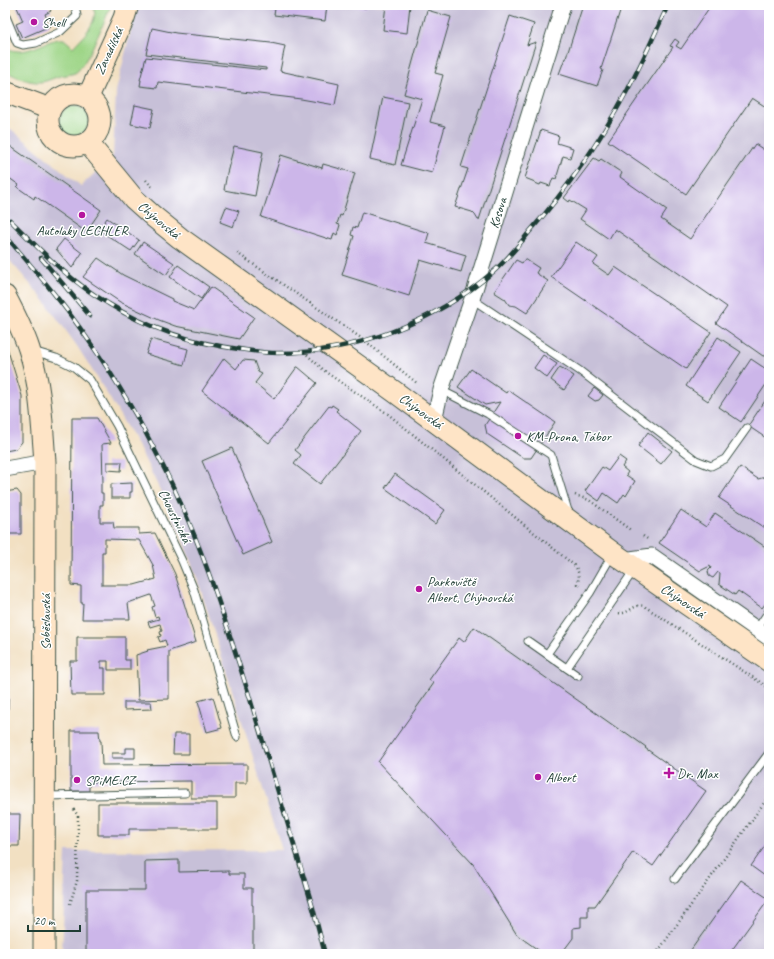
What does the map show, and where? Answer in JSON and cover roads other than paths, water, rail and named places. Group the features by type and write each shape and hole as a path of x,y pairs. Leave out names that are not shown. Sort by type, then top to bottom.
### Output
{"main road":[{"name":"Zavadilská","path":"88,97 124,18 128,5"},
{"path":"5,92 50,109"},
{"path":"70,94 80,94 88,97 95,103 101,120 95,137 88,143 80,146 72,147 64,145 56,140 51,134 48,126 50,109 55,102 70,94"},
{"name":"Chýnovská","path":"88,143 134,199 180,238 434,420 624,561 769,660"},
{"name":"Soběslavská","path":"5,296 18,321 29,350 40,399 45,462 44,954"}],"street":[{"name":"Kosova","path":"434,420 441,390 472,299 563,5"},
{"path":"5,469 45,462"},
{"path":"624,561 652,556 763,633"}],"lane":[{"path":"5,14 17,43 23,45 36,43 60,32 76,16 75,5"},
{"path":"472,299 580,371 696,460 711,466 726,459 747,428"},
{"name":"Choustnická","path":"29,350 56,358 74,367 90,380 117,426 182,561 194,590 237,738"},
{"path":"441,390 488,414 551,454 572,522"},
{"path":"547,654 590,593 624,561"},
{"path":"567,668 624,561"},
{"path":"763,633 769,611"},
{"path":"528,640 578,676"},
{"path":"676,879 769,754"},
{"path":"44,796 185,793"}],"railway":[{"path":"10,220 33,243 82,286 124,313 172,334 205,343 273,353 307,352 365,341 420,320 446,306 493,272 508,257 558,198 595,146 633,80 668,5"},
{"path":"5,235 59,300 100,357 139,421 178,497 201,552 230,636 297,854 325,954"},
{"path":"41,258 90,316"}],"place":[{"name":"Shell","path":"34,22"},
{"name":"Autolaky LECHLER","path":"82,215"},
{"name":"KM-Prona, Tábor","path":"518,436"},
{"name":"Parkoviště Albert, Chýnovská","path":"419,589"},
{"name":"Dr. Max","path":"669,773"},
{"name":"Albert","path":"538,777"},
{"name":"SPiME.CZ","path":"77,780"}]}
